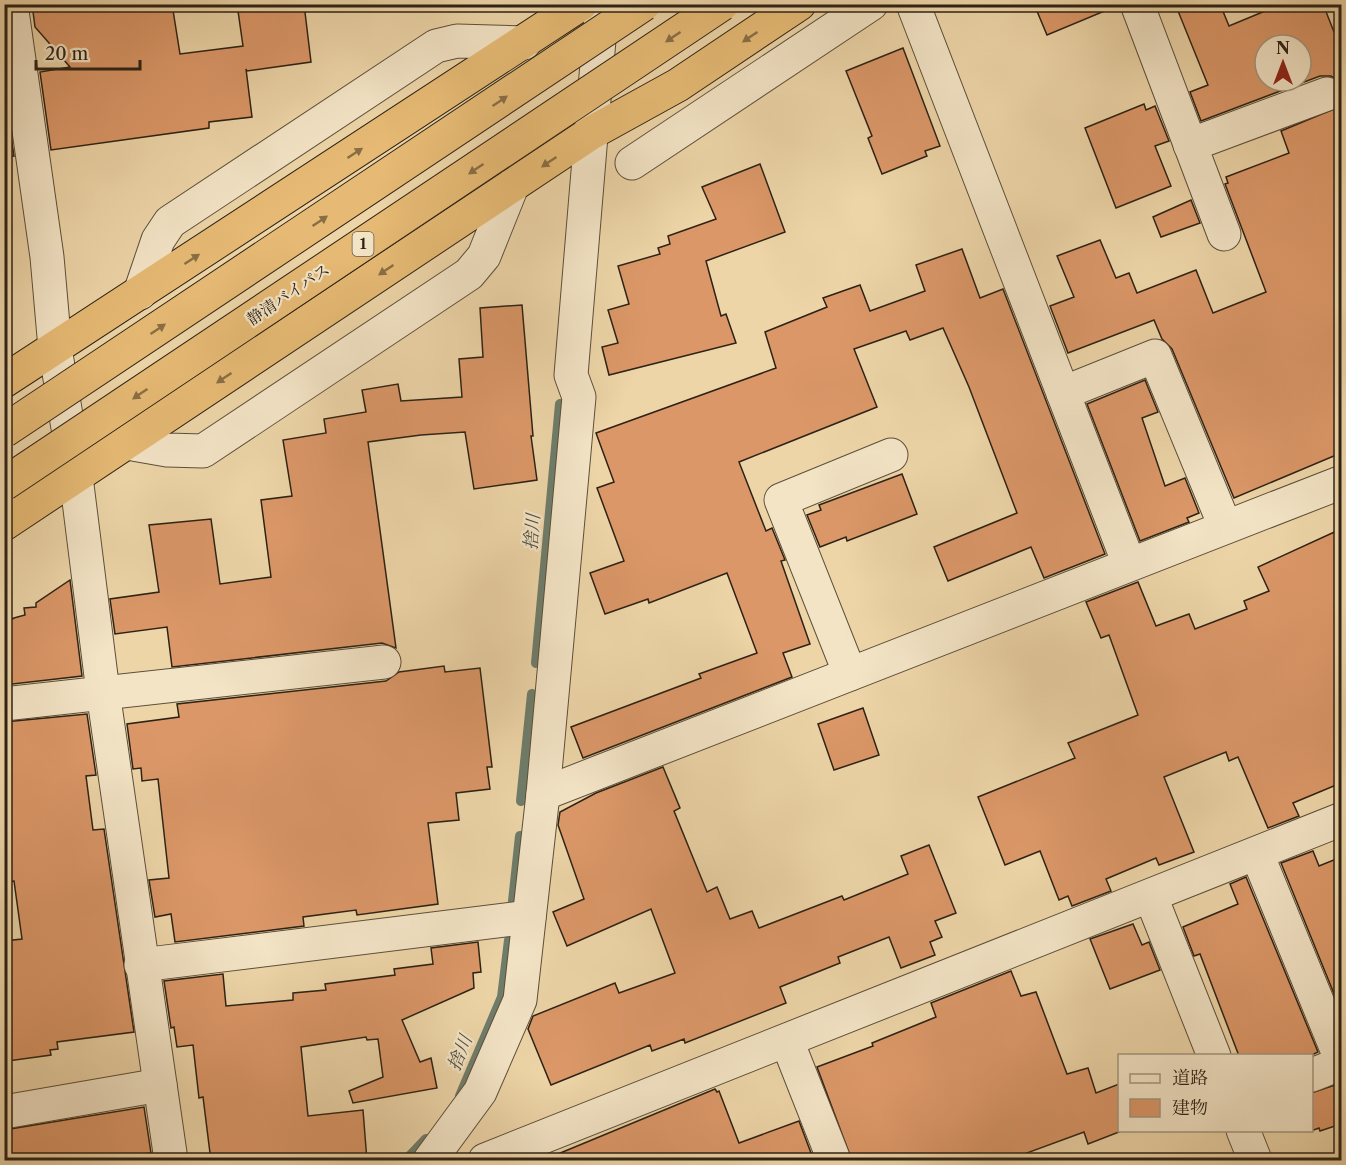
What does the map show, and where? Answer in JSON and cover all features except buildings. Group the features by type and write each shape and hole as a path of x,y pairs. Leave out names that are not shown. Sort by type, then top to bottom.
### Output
{"highway":[{"path":"4,381 581,4"},
{"path":"4,431 644,4"},
{"name":"静清バイパス","path":"4,484 722,4"},
{"path":"4,524 591,133 678,85 799,4"}],"street":[{"path":"11,4 16,121 47,257 55,348 76,477 103,692 171,1161"},
{"path":"430,1161 480,1092 520,999 543,794 579,398 571,375 602,4"},
{"path":"632,163 871,4"},
{"path":"913,4 1129,564"},
{"path":"1137,4 1224,234"},
{"path":"140,293 158,240 170,222 436,46 457,41 524,43"},
{"path":"678,85 744,88"},
{"path":"1190,145 1327,93"},
{"path":"127,442 167,450 203,451 469,274 484,256 512,186"},
{"path":"1063,393 1155,356 1225,526"},
{"path":"850,674 782,500 891,455"},
{"path":"543,794 1341,482"},
{"path":"4,704 384,662"},
{"path":"485,1161 1151,897 1341,819"},
{"path":"1257,854 1341,1062 1313,1074"},
{"path":"1151,897 1213,1054"},
{"path":"141,965 529,917"},
{"path":"787,1041 834,1161"},
{"path":"4,1112 160,1085"},
{"path":"1243,1132 1255,1161"}],"waterway":[{"name":"捨川","path":"536,663 560,404"},
{"name":"捨川","path":"521,801 532,694"},
{"name":"捨川","path":"513,901 520,836"},
{"name":"捨川","path":"460,1096 502,997 509,940"},
{"name":"捨川","path":"406,1160 426,1139"}]}
